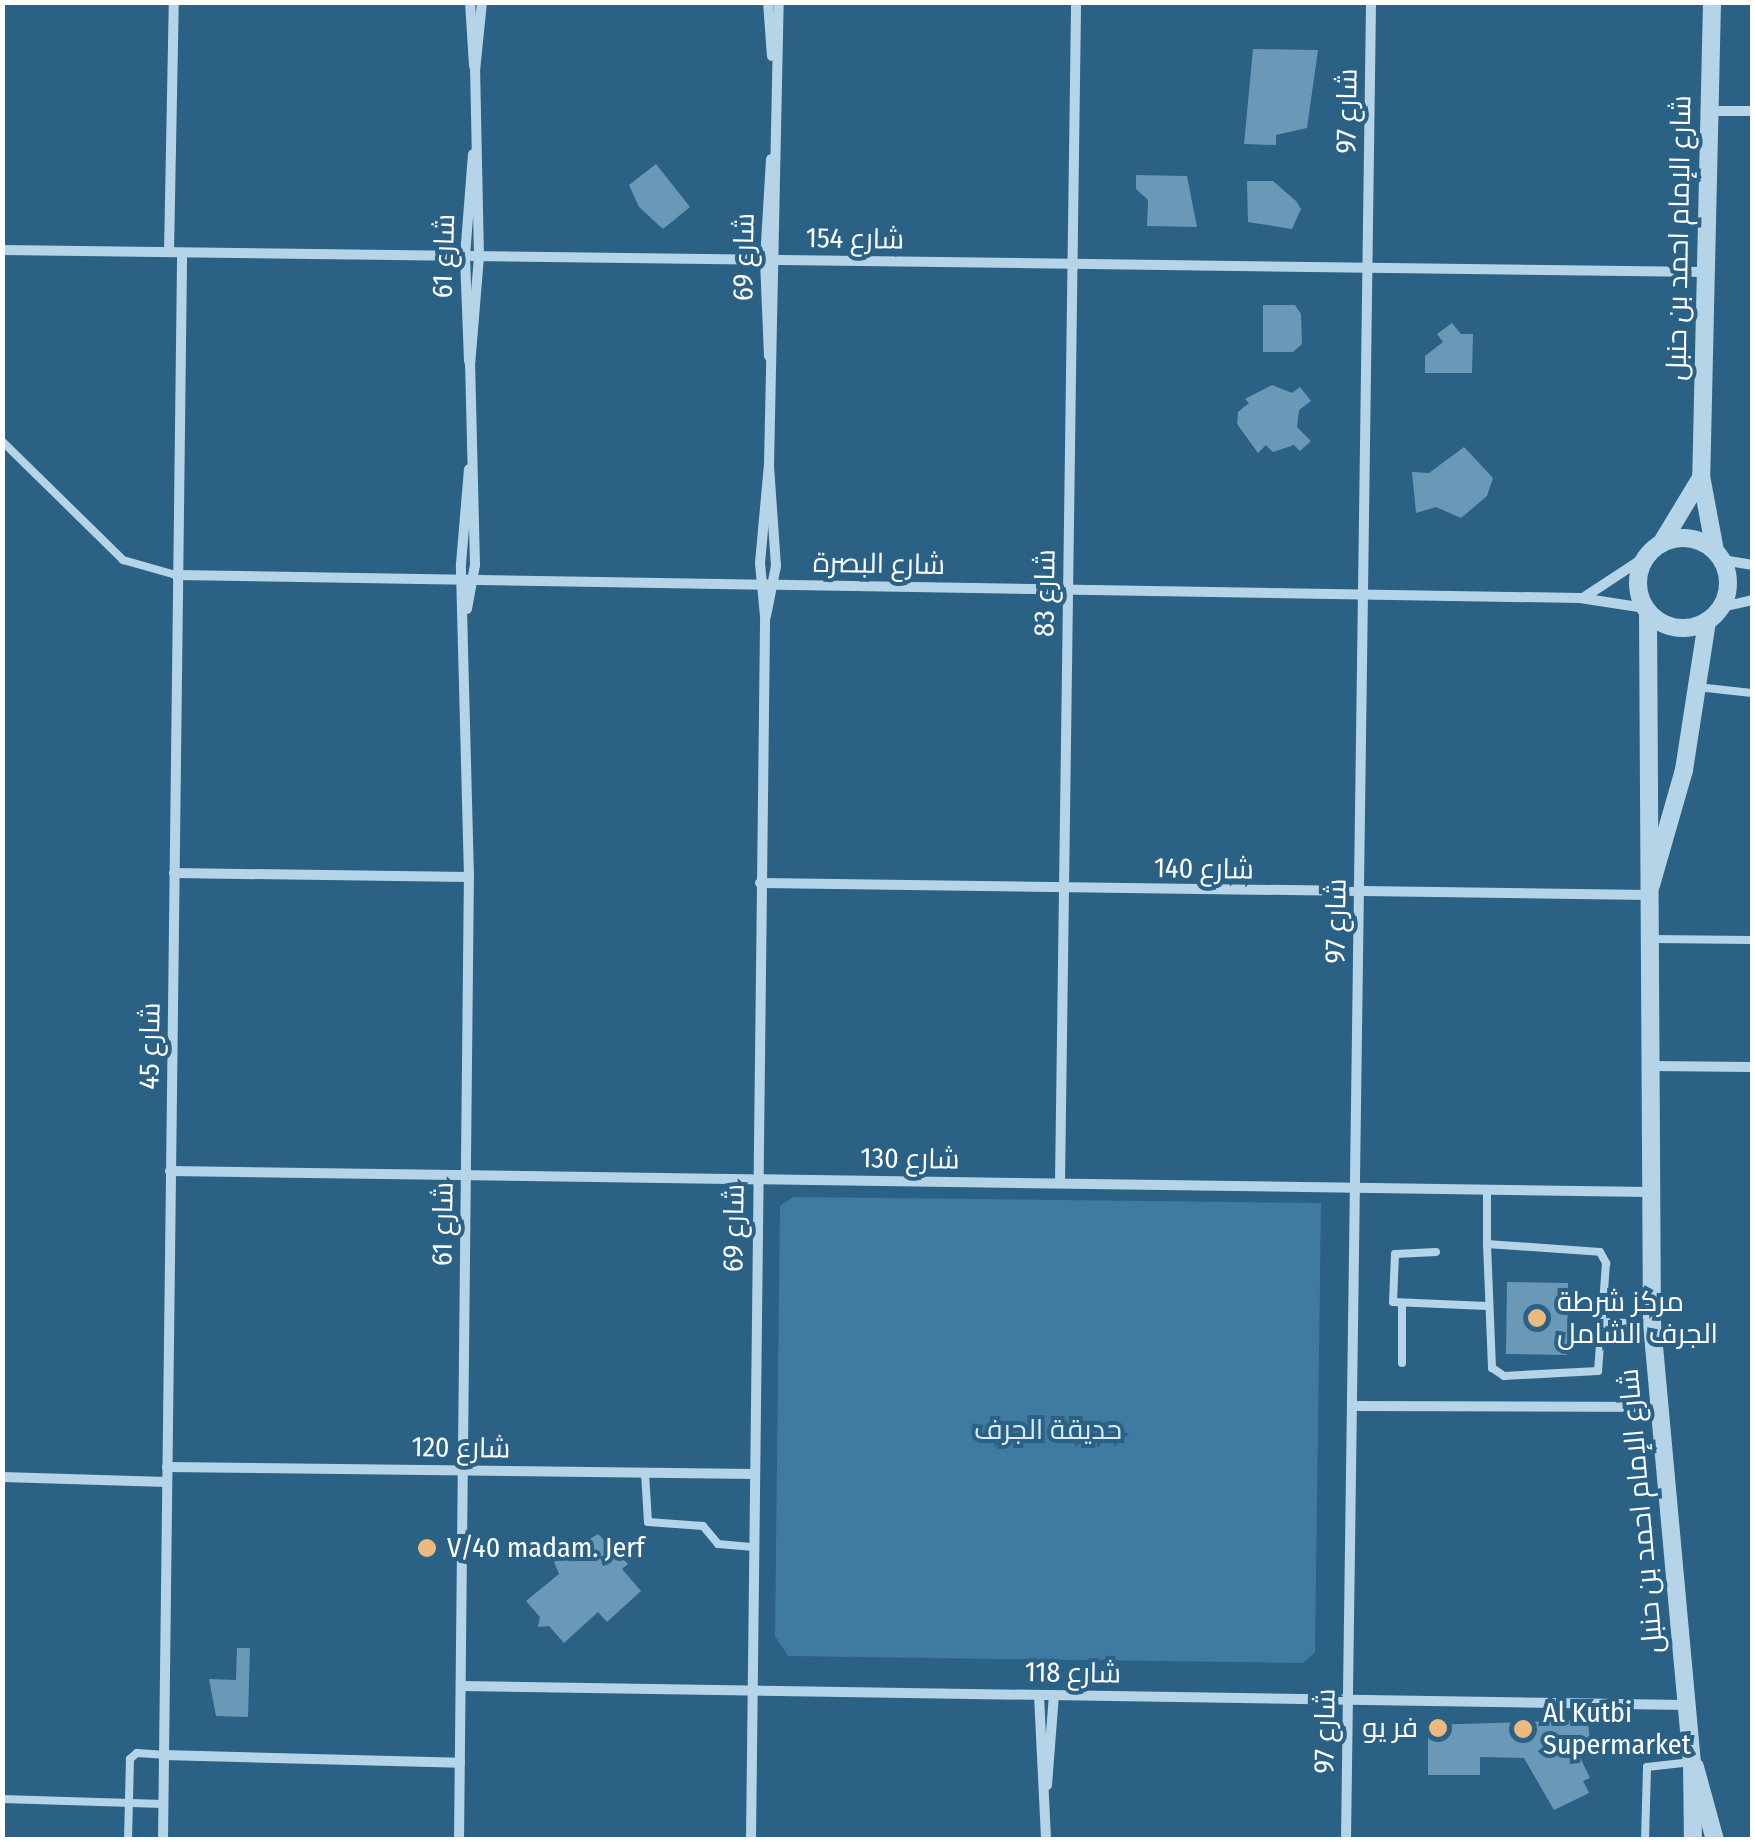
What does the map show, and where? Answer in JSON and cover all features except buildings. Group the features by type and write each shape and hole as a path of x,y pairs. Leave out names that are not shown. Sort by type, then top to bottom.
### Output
{"street":[{"path":"169,252 174,2"},
{"name":"شارع 61","path":"470,2 479,256 470,366"},
{"name":"شارع 61","path":"475,71 482,2"},
{"name":"شارع 69","path":"768,2 774,64"},
{"name":"شارع 69","path":"770,362 778,260 773,153 779,2"},
{"name":"شارع 83","path":"1060,1183 1076,2"},
{"name":"شارع 97","path":"1346,1840 1371,2"},
{"name":"شارع الإمام احمد بن حنبل","path":"1712,2 1701,476 1718,556"},
{"path":"1710,111 1752,111"},
{"name":"شارع 61","path":"459,1840 469,877 470,366 465,256 475,148"},
{"name":"شارع 69","path":"765,616 774,585 765,260 773,153"},
{"name":"شارع 154","path":"2,250 1706,272"},
{"name":"شارع 45","path":"163,1840 182,253"},
{"name":"شارع 69","path":"751,1840 765,616 760,584 769,464"},
{"name":"شارع الإمام احمد بن حنبل","path":"1654,550 1701,476"},
{"path":"1718,556 1728,588 1722,607 1708,622 1676,628 1646,610 1638,576 1654,550 1689,539 1718,556 1752,566"},
{"name":"شارع البصرة","path":"1580,598 1617,581 1654,550"},
{"name":"شارع البصرة","path":"176,576 1580,598 1646,610"},
{"path":"1722,607 1752,600"},
{"name":"شارع الإمام احمد بن حنبل","path":"1646,610 1648,895 1653,939 1649,1192 1652,1324 1692,1762 1693,1840"},
{"name":"شارع الإمام احمد بن حنبل","path":"1648,895 1684,770 1708,622"},
{"path":"174,873 469,877"},
{"name":"شارع 140","path":"760,883 1648,895"},
{"path":"1651,1066 1752,1067"},
{"name":"شارع 130","path":"170,1171 1649,1192"},
{"path":"1352,1406 1660,1408"},
{"name":"شارع 120","path":"167,1467 754,1474"},
{"path":"2,1476 166,1482"},
{"name":"شارع 118","path":"460,1686 1685,1704"},
{"path":"1039,1694 1046,1840"},
{"path":"1045,1791 1054,1695"},
{"path":"164,1755 460,1763"},
{"name":"شارع الإمام احمد بن حنبل","path":"1692,1762 1715,1840"}],"lane":[{"path":"2,441 124,560 176,576"},
{"path":"1697,687 1752,692"},
{"path":"1653,939 1752,940"},
{"path":"1486,1190 1488,1362 1504,1376 1593,1375 1603,1360 1606,1263 1596,1248 1487,1244"},
{"path":"1436,1252 1392,1257 1390,1293 1402,1305 1486,1306"},
{"path":"1402,1305 1402,1363"},
{"path":"1604,1322 1652,1324"},
{"path":"646,1473 648,1522 703,1526 718,1544 754,1547"},
{"path":"128,1840 132,1756 164,1755"},
{"path":"1645,1840 1647,1767 1692,1762"},
{"path":"2,1799 163,1804"}],"green space":[{"name":"حديقة الجرف","path":"793,1197 1321,1203 1315,1652 1303,1663 788,1656 775,1636 780,1206"}],"place":[{"name":"مركز شرطة الجرف الشامل","path":"1537,1318"},
{"name":"V/40 madam. Jerf","path":"427,1548"},
{"name":"فر يو","path":"1438,1728"},
{"name":"Al Kutbi Supermarket","path":"1523,1729"}]}
